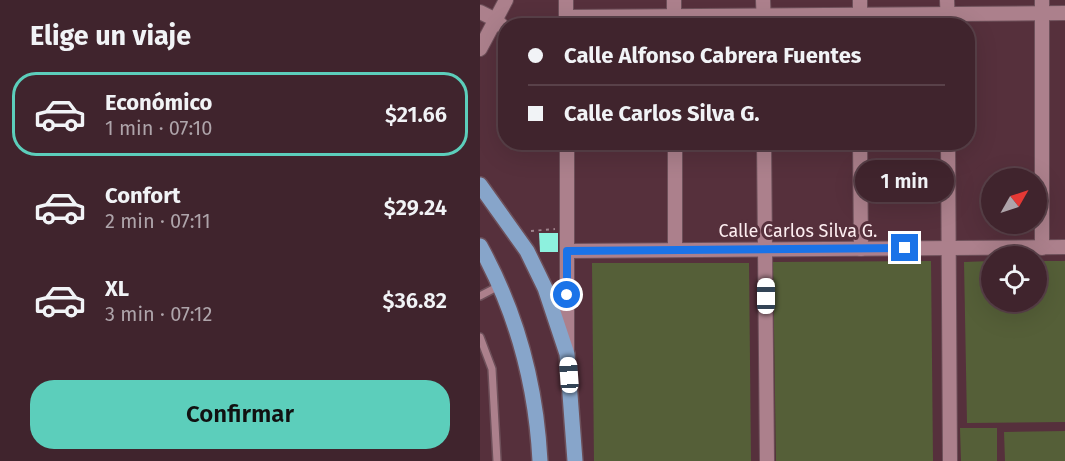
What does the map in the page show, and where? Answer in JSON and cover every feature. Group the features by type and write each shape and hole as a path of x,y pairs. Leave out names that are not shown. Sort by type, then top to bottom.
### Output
{"main road":[{"path":"480,184 515,232 545,288 567,354 575,461"},
{"path":"480,246 501,285 521,339 532,393 540,461"}],"street":[{"path":"502,18 506,0"},
{"path":"566,0 566,18"},
{"path":"674,0 674,18"},
{"path":"763,0 763,18"},
{"path":"860,0 860,18"},
{"path":"885,18 1042,7 1065,13"},
{"path":"1042,7 1042,246"},
{"path":"480,12 498,23"},
{"path":"480,49 498,28"},
{"path":"567,150 567,354"},
{"path":"675,150 675,250"},
{"path":"764,150 767,461"},
{"path":"860,150 861,249"},
{"path":"948,150 950,461"},
{"name":"Calle Carlos Silva G.","path":"1047,248 1065,247"},
{"name":"Calle Carlos Silva G.","path":"567,251 981,248"}],"lane":[{"path":"480,296 501,285"},
{"path":"480,337 492,369 497,461"}],"path":[{"path":"515,232 567,228"}],"green space":[{"path":"931,261 933,461 776,461 773,262"},
{"path":"981,261 981,312 1047,312 1047,261 1065,261 1065,422 967,423 964,262"},
{"path":"592,263 749,263 751,461 594,461"},
{"path":"960,428 997,428 997,461 961,461"},
{"path":"1065,431 1065,461 1005,461 1004,432"}],"building":[{"path":"539,233 558,233 558,252 540,252"}],"route":[{"path":"567,295 567,251 905,248"}]}
